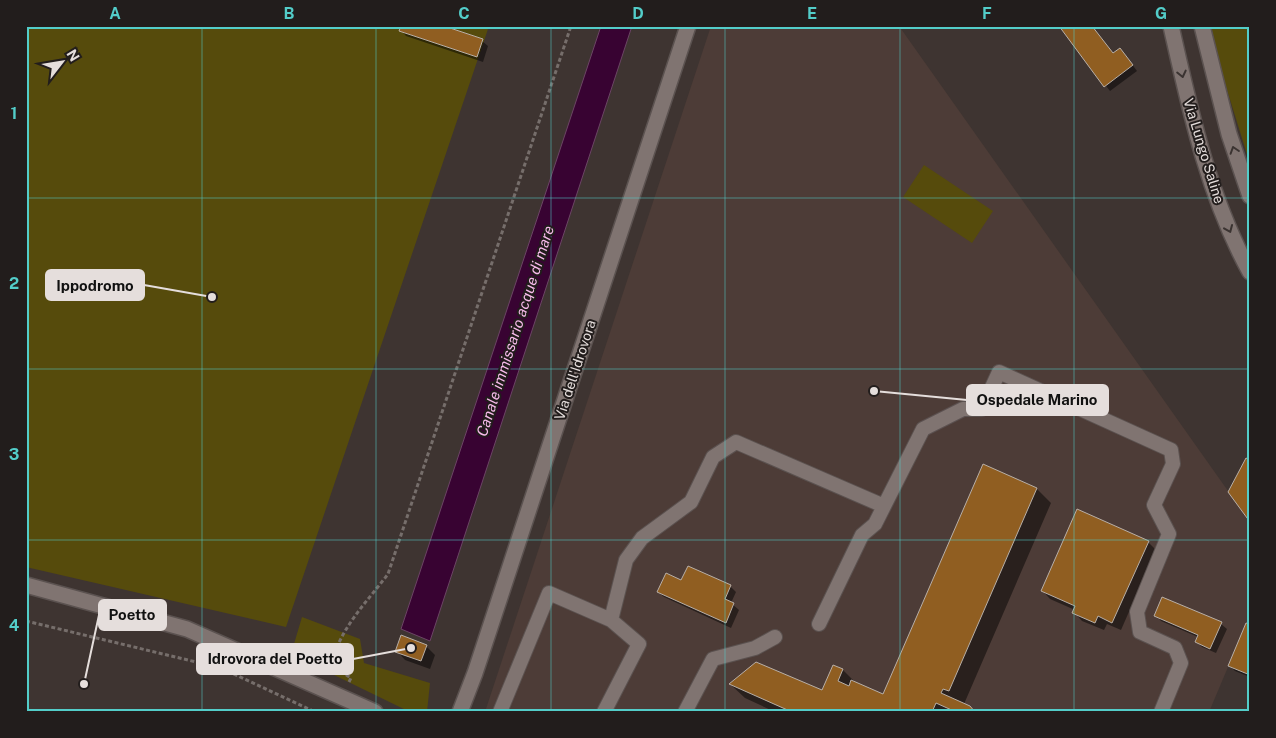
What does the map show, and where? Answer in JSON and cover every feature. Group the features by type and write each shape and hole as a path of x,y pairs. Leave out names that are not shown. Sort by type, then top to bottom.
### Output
{"street":[{"name":"Via dell'Idrovora","path":"460,712 478,664 688,26"},
{"name":"Via Lungo Saline","path":"1170,26 1205,162 1218,204 1250,272"},
{"path":"1202,26 1229,134 1250,196"},
{"path":"26,585 187,629 375,712"}],"lane":[{"path":"819,624 862,535 875,524 923,429 963,409 982,409 1000,372 1171,450 1173,464 1154,505 1169,534 1137,612 1140,632 1175,648 1181,663 1161,712"},
{"path":"611,620 626,560 642,538 691,502 714,457 736,442 884,506"},
{"path":"500,712 549,593 611,620 638,644 604,712"},
{"path":"685,712 713,659 755,648 775,637"}],"path":[{"path":"342,698 351,678 332,666 334,652 340,638 388,574 571,26"},
{"path":"26,621 221,668 315,712"}],"shaded area":[{"path":"26,26 489,26 286,627 26,567"},
{"path":"711,26 899,26 1250,522 1250,615 1209,712 485,712"},
{"path":"1211,26 1250,26 1250,164 1223,77"},
{"path":"924,165 993,211 972,243 903,197"},
{"path":"302,617 360,639 364,663 430,683 427,712 410,712 291,654"}],"water":[{"name":"Canale immissario acque di mare","path":"601,26 632,26 430,641 401,629"}],"building":[{"path":"401,26 444,26 483,39 477,57 399,31"},
{"path":"1059,26 1092,26 1113,53 1120,48 1133,65 1104,87"},
{"path":"1246,458 1250,460 1250,522 1228,492"},
{"path":"983,464 1037,488 949,691 943,689 941,693 970,706 975,712 956,712 936,703 932,712 792,712 729,684 756,662 822,690 833,665 843,669 838,681 849,686 851,680 883,694"},
{"path":"1077,509 1149,541 1112,623 1098,616 1095,623 1072,613 1075,606 1041,591"},
{"path":"688,566 731,585 725,599 734,603 726,623 657,592 666,573 681,580"},
{"path":"1162,597 1222,622 1210,649 1195,642 1198,635 1154,616"},
{"path":"1246,623 1250,624 1250,675 1228,666"},
{"path":"401,635 427,645 421,661 395,652"}],"place":[{"name":"Ippodromo","path":"212,297"},
{"name":"Ospedale Marino","path":"874,391"},
{"name":"Idrovora del Poetto","path":"411,648"},
{"name":"Poetto","path":"84,684"}]}
